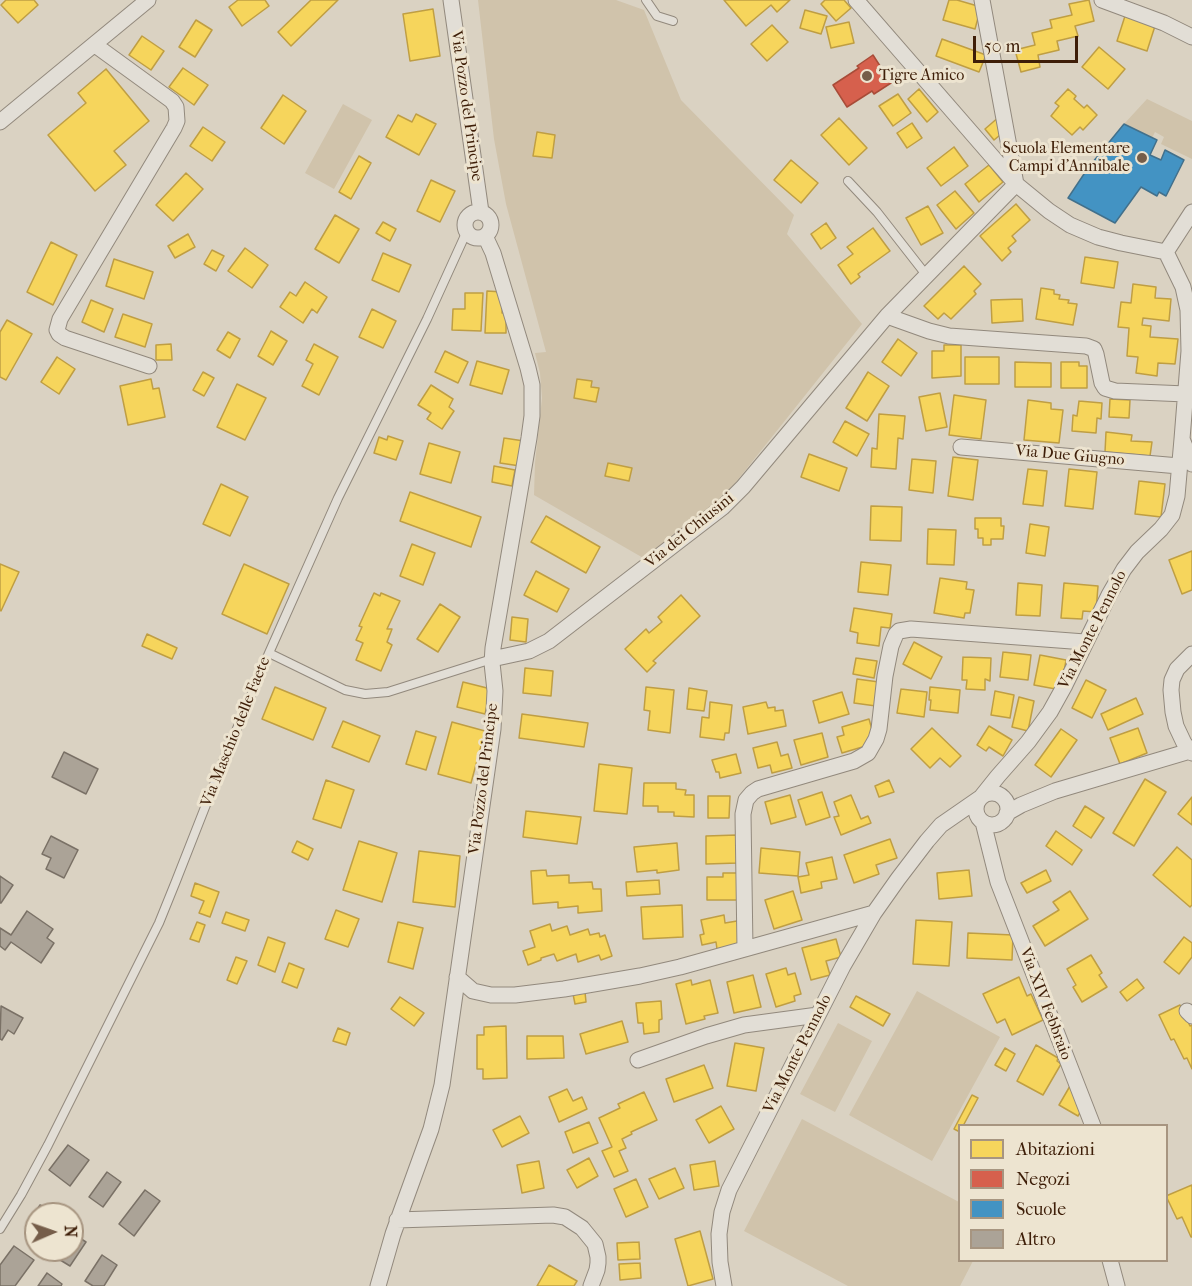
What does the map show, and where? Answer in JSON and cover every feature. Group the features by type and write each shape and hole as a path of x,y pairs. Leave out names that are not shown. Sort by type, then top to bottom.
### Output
{"street":[{"path":"0,122 148,0"},
{"name":"Via Pozzo del Principe","path":"451,0 481,213"},
{"path":"856,0 1016,184 1055,216 1098,237 1166,252"},
{"path":"982,0 1016,184"},
{"path":"1102,0 1164,23 1192,37"},
{"path":"95,45 172,101 176,107 177,121 58,322 57,330 65,338 149,366"},
{"name":"Via dei Chiusini","path":"492,659 529,651 549,641 718,512 743,487 887,316 1016,184"},
{"path":"477,212 481,213 488,217 490,229 485,236 473,237 467,231 465,223 469,216 477,212"},
{"path":"1166,252 1192,212"},
{"name":"Via Pozzo del Principe","path":"378,1286 397,1220 428,1140 444,1074 492,729 495,691 492,659 494,643 529,438 531,380 493,253 485,236"},
{"path":"1166,252 1183,287 1188,310 1190,343 1182,439 1186,465"},
{"path":"887,316 949,336 1086,346 1094,349 1105,388 1116,391 1186,394"},
{"name":"Via Due Giugno","path":"961,447 1186,465"},
{"name":"Via Monte Pennolo","path":"724,1286 718,1234 726,1199 740,1167 843,966 874,914 927,841 941,825 990,796 1017,755 1050,712 1124,569 1172,516 1186,465"},
{"path":"744,949 743,814 746,800 758,789 854,761 868,753 879,729 891,645 899,631 911,628 1085,642"},
{"path":"1005,817 1021,805 1055,791 1189,744 1174,719 1172,685 1177,669 1192,654"},
{"path":"990,796 1055,791"},
{"path":"990,796 1008,804 1005,817"},
{"name":"Via XIV Febbraio","path":"990,796 976,804 976,809 998,882 1093,1124"},
{"name":"Via Monte Pennolo","path":"927,841 952,824 981,820 987,824 996,825 1005,817"},
{"name":"Via XIV Febbraio","path":"998,882 996,847 1005,817"},
{"path":"457,977 478,993 499,996 564,989 640,976 686,965 874,914"},
{"path":"638,1060 744,1025 818,1015"},
{"path":"397,1220 553,1215 565,1217 582,1228 595,1244 598,1263 591,1286"},
{"path":"1111,1262 1117,1286"}],"lane":[{"path":"646,0 657,16 673,21"},
{"path":"848,181 877,212 927,276"},
{"name":"Via Maschio delle Faete","path":"0,1229 48,1145 159,922 222,764 338,498 427,319 467,231"},
{"name":"Via dei Chiusini","path":"269,653 345,690 364,694 388,692 492,659"}],"shaded area":[{"path":"478,0 616,0 644,10 681,100 794,215 787,234 862,324 732,487 717,503 645,559 534,495 542,398 540,373 535,353 546,352 506,204 494,139","holes":["536,132 555,135 552,158 534,156","577,379 592,381 591,387 599,388 596,402 574,398"]},
{"path":"1147,99 1192,121 1192,159 1161,144 1164,137 1155,132 1152,138 1124,124"},
{"path":"343,104 372,120 334,189 305,173"},
{"path":"917,991 1000,1037 932,1161 849,1115"},
{"path":"838,1023 872,1041 835,1112 800,1094"},
{"path":"802,1119 958,1201 958,1262 972,1262 960,1286 848,1286 744,1231"}],"building: Abitazioni":[{"path":"6,0 34,0 38,5 18,23 1,5"},
{"path":"238,0 265,0 269,6 242,26 229,7"},
{"path":"311,0 338,0 291,46 278,32"},
{"path":"724,0 790,0 777,12 771,5 746,26"},
{"path":"825,0 844,0 851,8 836,21 821,4"},
{"path":"949,0 981,7 975,29 943,20"},
{"path":"1089,0 1094,21 1075,26 1078,36 1057,41 1059,50 1038,55 1040,67 1021,72 1015,50 1035,45 1032,33 1052,28 1050,20 1072,15 1069,4"},
{"path":"433,9 440,56 410,61 403,14"},
{"path":"805,10 827,16 821,34 800,28"},
{"path":"1125,16 1155,26 1147,51 1117,41"},
{"path":"196,20 212,30 195,57 179,47"},
{"path":"849,22 854,43 831,48 826,27"},
{"path":"772,25 788,42 767,61 751,44"},
{"path":"142,36 164,51 151,70 129,55"},
{"path":"942,39 986,55 979,72 936,56"},
{"path":"1099,47 1125,69 1108,89 1082,67"},
{"path":"183,68 208,85 194,105 169,87"},
{"path":"106,69 149,121 114,151 126,165 95,191 48,135 86,103 78,93"},
{"path":"919,89 938,112 927,122 908,99"},
{"path":"1068,89 1076,96 1074,99 1084,108 1087,105 1097,115 1083,130 1080,127 1072,135 1051,116 1059,106 1055,103"},
{"path":"898,94 911,113 893,126 879,106"},
{"path":"283,95 306,111 284,144 261,128"},
{"path":"416,114 436,124 419,155 386,137 398,115 412,122"},
{"path":"1000,116 1005,131 994,140 985,129"},
{"path":"839,118 867,148 849,165 821,135"},
{"path":"912,123 922,138 907,148 897,133"},
{"path":"203,127 225,142 212,161 190,146"},
{"path":"537,132 555,135 552,158 533,156"},
{"path":"954,147 968,166 941,186 927,168"},
{"path":"359,156 371,163 351,199 339,192"},
{"path":"791,160 818,183 801,203 774,180"},
{"path":"989,165 1003,182 979,202 965,184"},
{"path":"186,173 203,189 173,221 156,205"},
{"path":"431,180 455,191 440,222 417,211"},
{"path":"955,191 974,213 956,229 937,205"},
{"path":"1016,204 1030,220 1012,236 1016,241 1008,248 1011,252 1002,261 980,236"},
{"path":"928,206 943,233 921,245 906,218"},
{"path":"335,215 359,229 339,263 315,249"},
{"path":"383,222 396,229 390,241 376,233"},
{"path":"826,223 836,238 821,249 811,234"},
{"path":"873,228 890,251 858,274 860,277 851,284 838,265 853,254 847,247"},
{"path":"188,234 195,247 175,258 168,246"},
{"path":"51,242 77,255 53,305 27,292"},
{"path":"245,248 268,265 252,288 228,271"},
{"path":"212,250 224,256 216,271 204,264"},
{"path":"383,253 411,265 399,292 372,280"},
{"path":"1085,257 1118,262 1114,288 1081,283"},
{"path":"114,259 153,272 144,299 106,286"},
{"path":"964,266 981,284 974,291 976,294 951,319 944,313 938,319 924,306"},
{"path":"305,282 327,297 317,313 312,309 303,323 280,307 290,292 296,296"},
{"path":"1133,284 1156,287 1155,298 1171,299 1169,321 1143,318 1142,325 1151,326 1150,337 1178,339 1175,364 1158,363 1157,376 1136,373 1138,357 1127,356 1129,328 1118,327 1121,302 1131,303"},
{"path":"1041,288 1054,290 1054,294 1060,295 1059,299 1077,304 1073,325 1036,319"},
{"path":"487,291 503,292 502,313 506,313 506,333 485,333"},
{"path":"465,293 483,293 481,331 452,330 453,309 465,309"},
{"path":"1022,299 1023,321 992,323 991,300"},
{"path":"91,300 113,309 104,332 82,322"},
{"path":"372,309 396,321 383,348 359,337"},
{"path":"123,314 152,324 145,347 115,337"},
{"path":"7,320 32,334 6,380 0,377 0,332"},
{"path":"271,331 287,341 273,365 258,356"},
{"path":"228,332 240,339 230,358 217,350"},
{"path":"898,339 917,353 901,376 882,362"},
{"path":"171,344 172,360 156,360 156,345"},
{"path":"314,344 338,357 319,395 302,386 313,364 306,360"},
{"path":"944,345 961,345 961,376 932,378 932,351 944,351"},
{"path":"445,351 468,362 458,383 435,372"},
{"path":"57,357 75,369 59,394 41,382"},
{"path":"965,357 999,357 999,384 965,384"},
{"path":"477,361 509,370 502,394 470,385"},
{"path":"1015,362 1051,363 1051,387 1015,387"},
{"path":"1061,362 1079,362 1079,366 1087,366 1087,388 1061,388"},
{"path":"203,372 214,378 204,396 193,390"},
{"path":"868,372 889,386 867,421 846,408"},
{"path":"151,379 153,389 159,388 165,417 128,425 120,386"},
{"path":"577,379 592,381 591,387 599,388 596,402 574,398"},
{"path":"237,384 266,398 245,440 217,427"},
{"path":"431,385 453,399 449,407 454,411 442,429 427,419 431,413 418,405"},
{"path":"940,393 947,427 926,431 919,397"},
{"path":"954,395 986,400 981,439 949,435"},
{"path":"1110,399 1130,400 1129,418 1109,417"},
{"path":"1028,400 1051,403 1051,409 1063,410 1059,443 1024,440"},
{"path":"1079,401 1102,403 1101,419 1097,418 1096,433 1072,431 1073,415 1077,416"},
{"path":"879,414 905,416 903,439 898,438 896,469 871,467 872,448 877,449"},
{"path":"845,421 869,434 857,456 833,442"},
{"path":"1106,432 1132,435 1131,441 1152,442 1150,456 1105,452"},
{"path":"388,436 403,441 396,460 374,453 379,437 387,440"},
{"path":"504,438 524,441 520,466 500,463"},
{"path":"429,443 460,452 451,483 420,474"},
{"path":"809,454 847,468 839,491 801,477"},
{"path":"953,457 978,460 973,500 948,496"},
{"path":"912,459 936,461 933,493 909,490"},
{"path":"608,463 632,468 629,481 605,476"},
{"path":"494,466 515,470 512,486 492,482"},
{"path":"1028,469 1047,471 1043,506 1023,504"},
{"path":"1069,469 1097,472 1093,509 1065,506"},
{"path":"1139,481 1165,484 1161,517 1135,514"},
{"path":"221,484 248,497 230,536 203,524"},
{"path":"410,492 481,517 471,547 400,521"},
{"path":"871,506 902,507 901,541 870,540"},
{"path":"546,516 600,547 586,573 531,542"},
{"path":"975,518 1001,518 1001,526 1004,526 1003,539 991,539 991,545 983,545 983,538 978,538 978,529 975,529"},
{"path":"1030,524 1049,527 1045,556 1026,553"},
{"path":"928,529 956,530 954,565 927,564"},
{"path":"412,544 435,553 423,585 400,576"},
{"path":"1192,551 1192,590 1182,594 1169,560"},
{"path":"861,562 891,565 888,595 858,592"},
{"path":"0,564 19,572 1,611 0,610"},
{"path":"244,564 289,584 267,634 222,614"},
{"path":"536,571 569,589 557,612 524,595"},
{"path":"940,578 967,582 966,589 974,590 970,613 965,613 964,618 934,613"},
{"path":"1018,583 1042,585 1040,616 1016,615"},
{"path":"1064,583 1098,586 1096,612 1083,611 1082,619 1061,618"},
{"path":"374,593 380,596 381,593 400,601 387,629 392,629 387,642 392,645 381,671 356,660 363,643 356,640 362,627 359,626"},
{"path":"681,595 700,616 653,661 656,663 647,672 625,649 646,629 649,633 662,622 658,617"},
{"path":"440,604 460,617 438,652 417,639"},
{"path":"854,608 892,614 890,628 881,627 879,646 857,643 858,633 850,631"},
{"path":"512,617 528,619 526,642 510,640"},
{"path":"147,634 177,648 172,659 142,646"},
{"path":"914,642 942,657 931,679 903,664"},
{"path":"1003,652 1031,655 1028,680 1000,677"},
{"path":"1040,655 1066,660 1061,690 1034,685"},
{"path":"963,657 991,658 990,681 985,679 985,690 966,689 967,680 962,680"},
{"path":"856,658 877,661 874,678 853,674"},
{"path":"525,668 553,671 551,696 523,693"},
{"path":"857,679 879,682 876,706 854,703"},
{"path":"1086,680 1106,690 1092,718 1072,708"},
{"path":"463,682 491,689 485,714 457,707"},
{"path":"275,687 326,708 313,740 262,719"},
{"path":"646,687 674,690 670,733 648,730 650,711 644,710"},
{"path":"930,687 960,690 958,713 930,710"},
{"path":"689,688 707,691 704,711 687,709"},
{"path":"901,689 927,692 924,717 897,713"},
{"path":"995,691 1014,695 1010,718 991,715"},
{"path":"842,692 849,714 819,723 813,701"},
{"path":"1019,697 1034,701 1028,731 1012,727"},
{"path":"1136,698 1143,714 1108,730 1101,714"},
{"path":"710,702 732,705 729,733 725,733 724,740 700,737 702,717 709,718"},
{"path":"766,702 768,708 775,707 775,711 783,710 786,726 748,734 743,707"},
{"path":"522,714 588,723 584,747 519,738"},
{"path":"869,719 874,737 869,745 842,753 837,737 844,735 842,727"},
{"path":"343,721 380,736 369,762 332,747"},
{"path":"452,722 485,731 471,783 438,774"},
{"path":"989,726 1012,740 1003,756 989,747 986,751 977,745"},
{"path":"932,728 961,756 950,767 940,758 930,768 911,749"},
{"path":"1138,728 1147,753 1120,764 1110,738"},
{"path":"1061,729 1077,740 1051,777 1035,765"},
{"path":"416,731 436,737 426,770 406,764"},
{"path":"822,733 828,757 801,765 794,740"},
{"path":"777,742 781,756 788,754 792,768 772,773 770,765 758,768 753,748"},
{"path":"736,754 741,773 720,778 712,760"},
{"path":"599,764 632,768 627,814 594,811"},
{"path":"1145,779 1166,792 1134,846 1113,833"},
{"path":"326,780 354,790 341,828 313,819"},
{"path":"889,780 894,792 879,797 875,786"},
{"path":"644,783 676,783 676,789 686,790 685,795 694,795 694,817 674,816 674,812 658,812 658,806 643,806"},
{"path":"822,792 830,817 806,825 798,800"},
{"path":"790,795 796,817 771,824 765,802"},
{"path":"851,795 861,819 868,816 871,823 841,835 834,817 839,816 834,802"},
{"path":"708,796 730,796 729,818 708,818"},
{"path":"1192,797 1192,825 1178,814"},
{"path":"1085,806 1104,818 1091,838 1073,826"},
{"path":"526,811 581,817 577,844 523,837"},
{"path":"1056,831 1082,850 1072,865 1046,846"},
{"path":"737,835 738,863 706,864 706,836"},
{"path":"890,839 897,858 876,865 879,874 854,883 844,855"},
{"path":"297,841 313,849 308,860 292,852"},
{"path":"359,841 397,853 382,902 343,890"},
{"path":"677,843 679,870 657,873 657,870 637,872 634,847"},
{"path":"1177,847 1192,860 1192,905 1190,907 1153,875"},
{"path":"761,848 800,852 798,876 759,873"},
{"path":"419,851 460,856 455,907 413,902"},
{"path":"832,857 837,879 821,882 822,888 801,893 798,877 809,875 806,863"},
{"path":"546,870 547,876 569,875 569,883 592,882 593,889 601,889 602,911 578,913 578,906 558,908 558,902 533,904 531,871"},
{"path":"969,870 972,896 939,899 937,873"},
{"path":"1046,870 1051,881 1027,893 1021,883"},
{"path":"723,873 737,873 737,900 707,900 707,877 723,877"},
{"path":"659,880 660,894 627,896 626,882"},
{"path":"195,883 219,892 210,917 199,913 204,901 191,896"},
{"path":"793,891 802,920 774,929 765,900"},
{"path":"1070,891 1088,919 1045,946 1033,926 1059,910 1053,902"},
{"path":"682,905 683,937 643,939 641,907"},
{"path":"336,910 359,919 348,947 325,939"},
{"path":"226,912 249,920 245,931 222,923"},
{"path":"724,915 725,923 737,921 742,943 717,949 716,942 702,945 700,935 704,934 701,920"},
{"path":"916,920 952,922 949,966 913,964"},
{"path":"197,922 205,925 199,942 190,939"},
{"path":"398,922 423,928 413,969 388,962"},
{"path":"550,924 552,931 567,926 570,935 588,929 590,935 599,933 600,937 605,935 612,956 601,960 599,955 578,962 576,954 557,961 554,954 528,965 523,951 535,947 530,931"},
{"path":"968,933 1013,935 1012,960 967,958"},
{"path":"268,937 285,943 275,972 258,965"},
{"path":"1184,937 1192,943 1192,957 1179,974 1164,962"},
{"path":"836,939 841,957 826,961 830,975 811,980 802,948"},
{"path":"1091,955 1107,987 1082,1002 1073,987 1076,985 1067,969"},
{"path":"236,957 247,961 237,984 227,980"},
{"path":"289,963 304,969 297,988 282,982"},
{"path":"786,968 788,975 795,973 801,994 794,996 795,1001 776,1007 766,974"},
{"path":"753,975 761,1007 734,1013 727,982"},
{"path":"1019,977 1027,996 1031,994 1043,1020 1012,1035 1005,1019 997,1023 983,994"},
{"path":"1137,979 1144,988 1127,1001 1120,992"},
{"path":"691,980 692,985 710,980 718,1013 686,1024 676,984"},
{"path":"585,992 586,1002 575,1004 573,994"},
{"path":"856,996 890,1014 883,1026 850,1007"},
{"path":"400,997 424,1013 414,1026 391,1009"},
{"path":"661,1001 662,1019 659,1020 659,1032 644,1034 643,1023 638,1023 636,1003"},
{"path":"1180,1005 1190,1026 1192,1025 1192,1069 1174,1039 1171,1040 1159,1015"},
{"path":"622,1021 628,1042 586,1054 580,1034"},
{"path":"506,1026 507,1078 483,1079 483,1069 477,1069 477,1035 484,1035 484,1027"},
{"path":"338,1028 350,1033 346,1045 333,1041"},
{"path":"527,1036 563,1036 564,1058 527,1059"},
{"path":"735,1043 764,1048 756,1091 727,1086"},
{"path":"1036,1045 1058,1058 1057,1061 1061,1064 1043,1095 1017,1081"},
{"path":"1005,1048 1015,1054 1006,1071 995,1065"},
{"path":"704,1065 713,1088 674,1102 666,1079"},
{"path":"1070,1086 1083,1108 1078,1116 1059,1105"},
{"path":"567,1089 573,1101 582,1097 587,1109 559,1122 549,1097"},
{"path":"644,1092 657,1120 631,1132 632,1134 622,1139 626,1148 619,1151 628,1171 614,1177 602,1151 612,1147 599,1118 620,1108 618,1104"},
{"path":"972,1095 978,1098 964,1124 958,1124 958,1131 954,1129"},
{"path":"721,1106 734,1129 709,1143 696,1120"},
{"path":"520,1116 529,1133 502,1147 493,1130"},
{"path":"589,1122 598,1143 573,1153 565,1132"},
{"path":"589,1158 598,1176 577,1188 567,1170"},
{"path":"539,1161 544,1188 522,1193 517,1165"},
{"path":"715,1161 719,1186 694,1190 690,1165"},
{"path":"675,1168 684,1188 659,1199 649,1179"},
{"path":"636,1179 648,1207 626,1217 614,1189"},
{"path":"1192,1185 1192,1237 1182,1217 1177,1219 1168,1195"},
{"path":"700,1231 713,1279 688,1286 675,1239"},
{"path":"639,1242 640,1259 618,1260 617,1243"},
{"path":"640,1263 641,1278 620,1280 619,1264"},
{"path":"549,1265 577,1281 574,1286 537,1286"}],"building: Negozi":[{"name":"Tigre Amico","path":"873,55 891,83 874,94 872,91 847,107 833,85 859,68 857,66"}],"building: Scuole":[{"path":"1124,124 1157,140 1150,155 1161,160 1165,150 1184,160 1166,196 1159,192 1157,196 1141,187 1115,223 1068,198 1088,168"}],"building: Altro":[{"path":"64,752 98,769 86,794 52,777"},
{"path":"51,836 78,850 64,878 46,869 51,858 42,854"},
{"path":"0,876 13,885 1,903 0,903"},
{"path":"27,911 53,929 47,938 54,943 41,963 11,942 5,950 0,946 0,928 11,935"},
{"path":"1,1006 23,1018 14,1034 8,1030 2,1040 0,1039"},
{"path":"68,1145 89,1160 70,1186 49,1170"},
{"path":"107,1172 121,1182 103,1207 89,1197"},
{"path":"145,1190 160,1201 134,1236 119,1224"},
{"path":"14,1246 24,1253 24,1262 33,1262 15,1286 0,1286 0,1265"},
{"path":"102,1255 117,1265 104,1286 93,1286 85,1281"},
{"path":"47,1273 62,1284 61,1286 38,1286"}],"place":[{"name":"Tigre Amico","path":"867,76"},
{"name":"Scuola Elementare Campi d'Annibale","path":"1142,158"}]}
